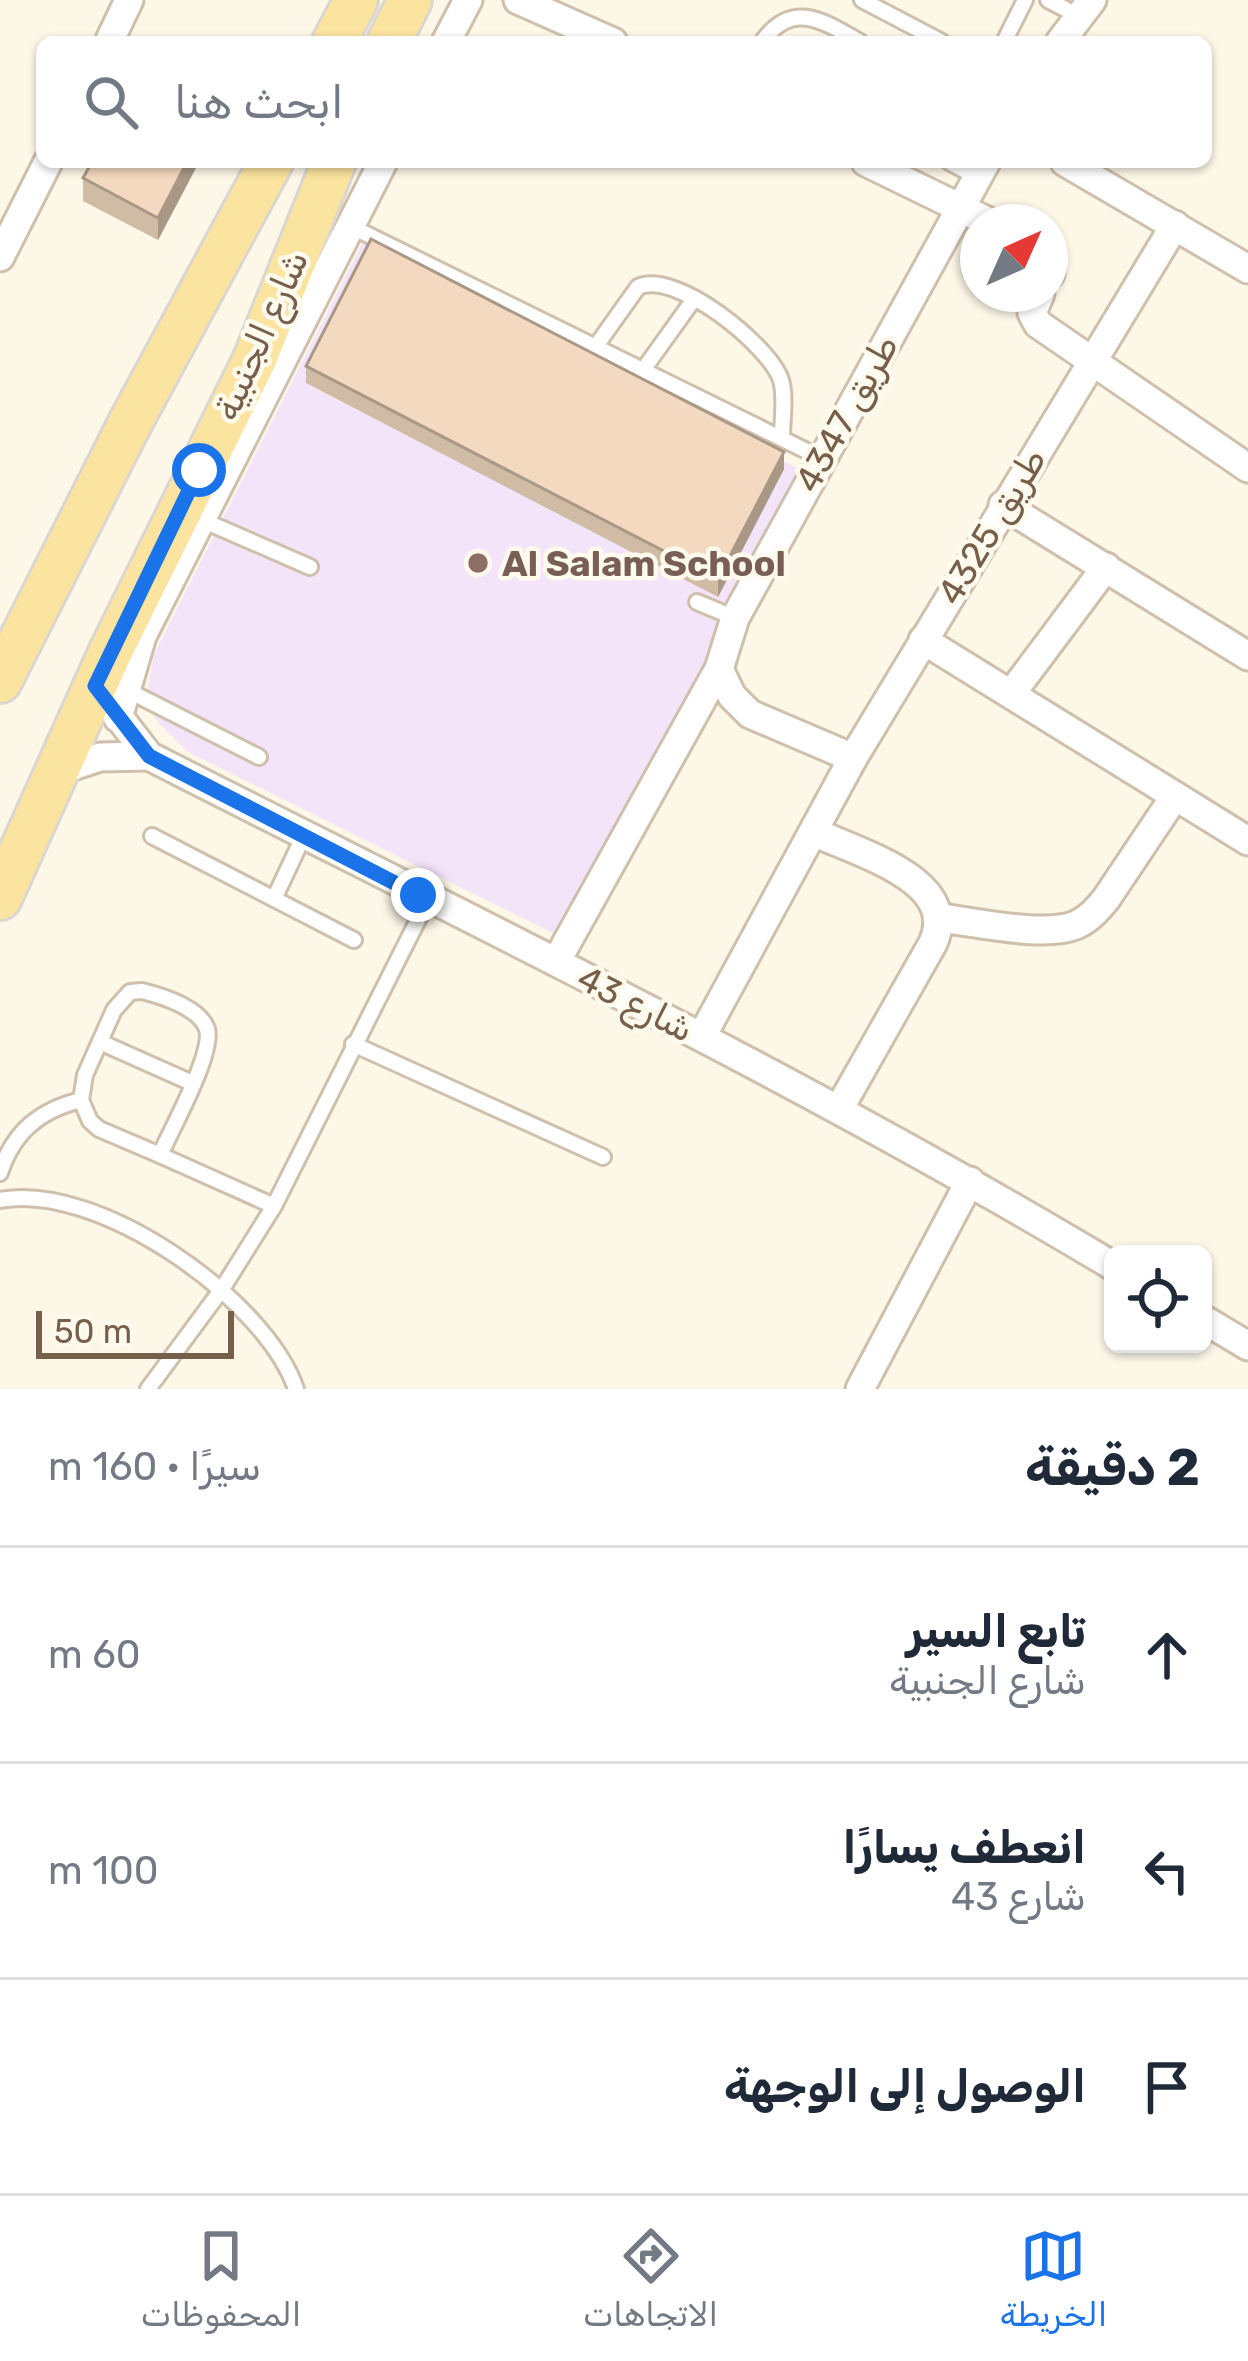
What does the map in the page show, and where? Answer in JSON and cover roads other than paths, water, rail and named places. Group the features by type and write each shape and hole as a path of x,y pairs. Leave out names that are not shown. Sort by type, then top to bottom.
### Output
{"main road":[{"path":"337,36 356,0"},
{"path":"392,36 410,0"},
{"name":"شارع الجنبية","path":"0,681 130,423 268,168"},
{"name":"شارع الجنبية","path":"0,898 54,772 113,698 332,168"}],"street":[{"path":"97,0 120,20"},
{"path":"449,36 468,0"},
{"path":"518,0 600,36"},
{"path":"1064,36 1085,8"},
{"path":"0,256 45,168"},
{"path":"113,698 380,168"},
{"path":"878,168 958,208"},
{"path":"1075,168 1248,269"},
{"name":"طريق 4347","path":"556,962 719,669 735,618 981,170"},
{"name":"طريق 4325","path":"702,1036 853,758 1175,225"},
{"path":"1032,312 1038,324 1248,468"},
{"path":"1003,505 1240,651 1248,620"},
{"path":"1011,694 1106,567"},
{"path":"923,640 1248,841"},
{"path":"719,669 732,696 750,714 853,758"},
{"name":"شارع 43","path":"113,698 149,756 702,1036 970,1180 1104,1261"},
{"path":"54,772 100,758 149,756"},
{"path":"940,918 1056,930 1076,925 1106,899 1175,796"},
{"path":"814,832 920,884 937,904 940,918 933,943 839,1109"},
{"path":"860,1389 970,1180"},
{"path":"1212,1324 1248,1346"}],"lane":[{"path":"862,0 931,36"},
{"path":"1007,36 1025,0"},
{"path":"1048,0 1085,8"},
{"path":"767,36 780,20 805,14 848,36"},
{"path":"350,226 821,458"},
{"path":"596,346 638,286 647,282 662,285 694,299 749,338 773,365 782,384 782,437"},
{"path":"644,370 694,299"},
{"path":"202,520 310,567"},
{"path":"697,602 735,618"},
{"path":"113,698 259,757"},
{"path":"274,899 304,835"},
{"path":"152,836 354,940"},
{"path":"148,1389 222,1288 274,1206 428,900"},
{"path":"160,1155 208,1043 205,1024 154,994 130,992 120,1000 81,1087 90,1121 99,1129 274,1206"},
{"path":"100,1042 191,1083"},
{"path":"353,1044 603,1157"},
{"path":"0,1173 19,1134 57,1106 81,1100"},
{"path":"0,1200 42,1197 110,1222 171,1253 222,1288 259,1327 296,1389"}],"place":[{"name":"Al Salam School","path":"478,563"}]}
